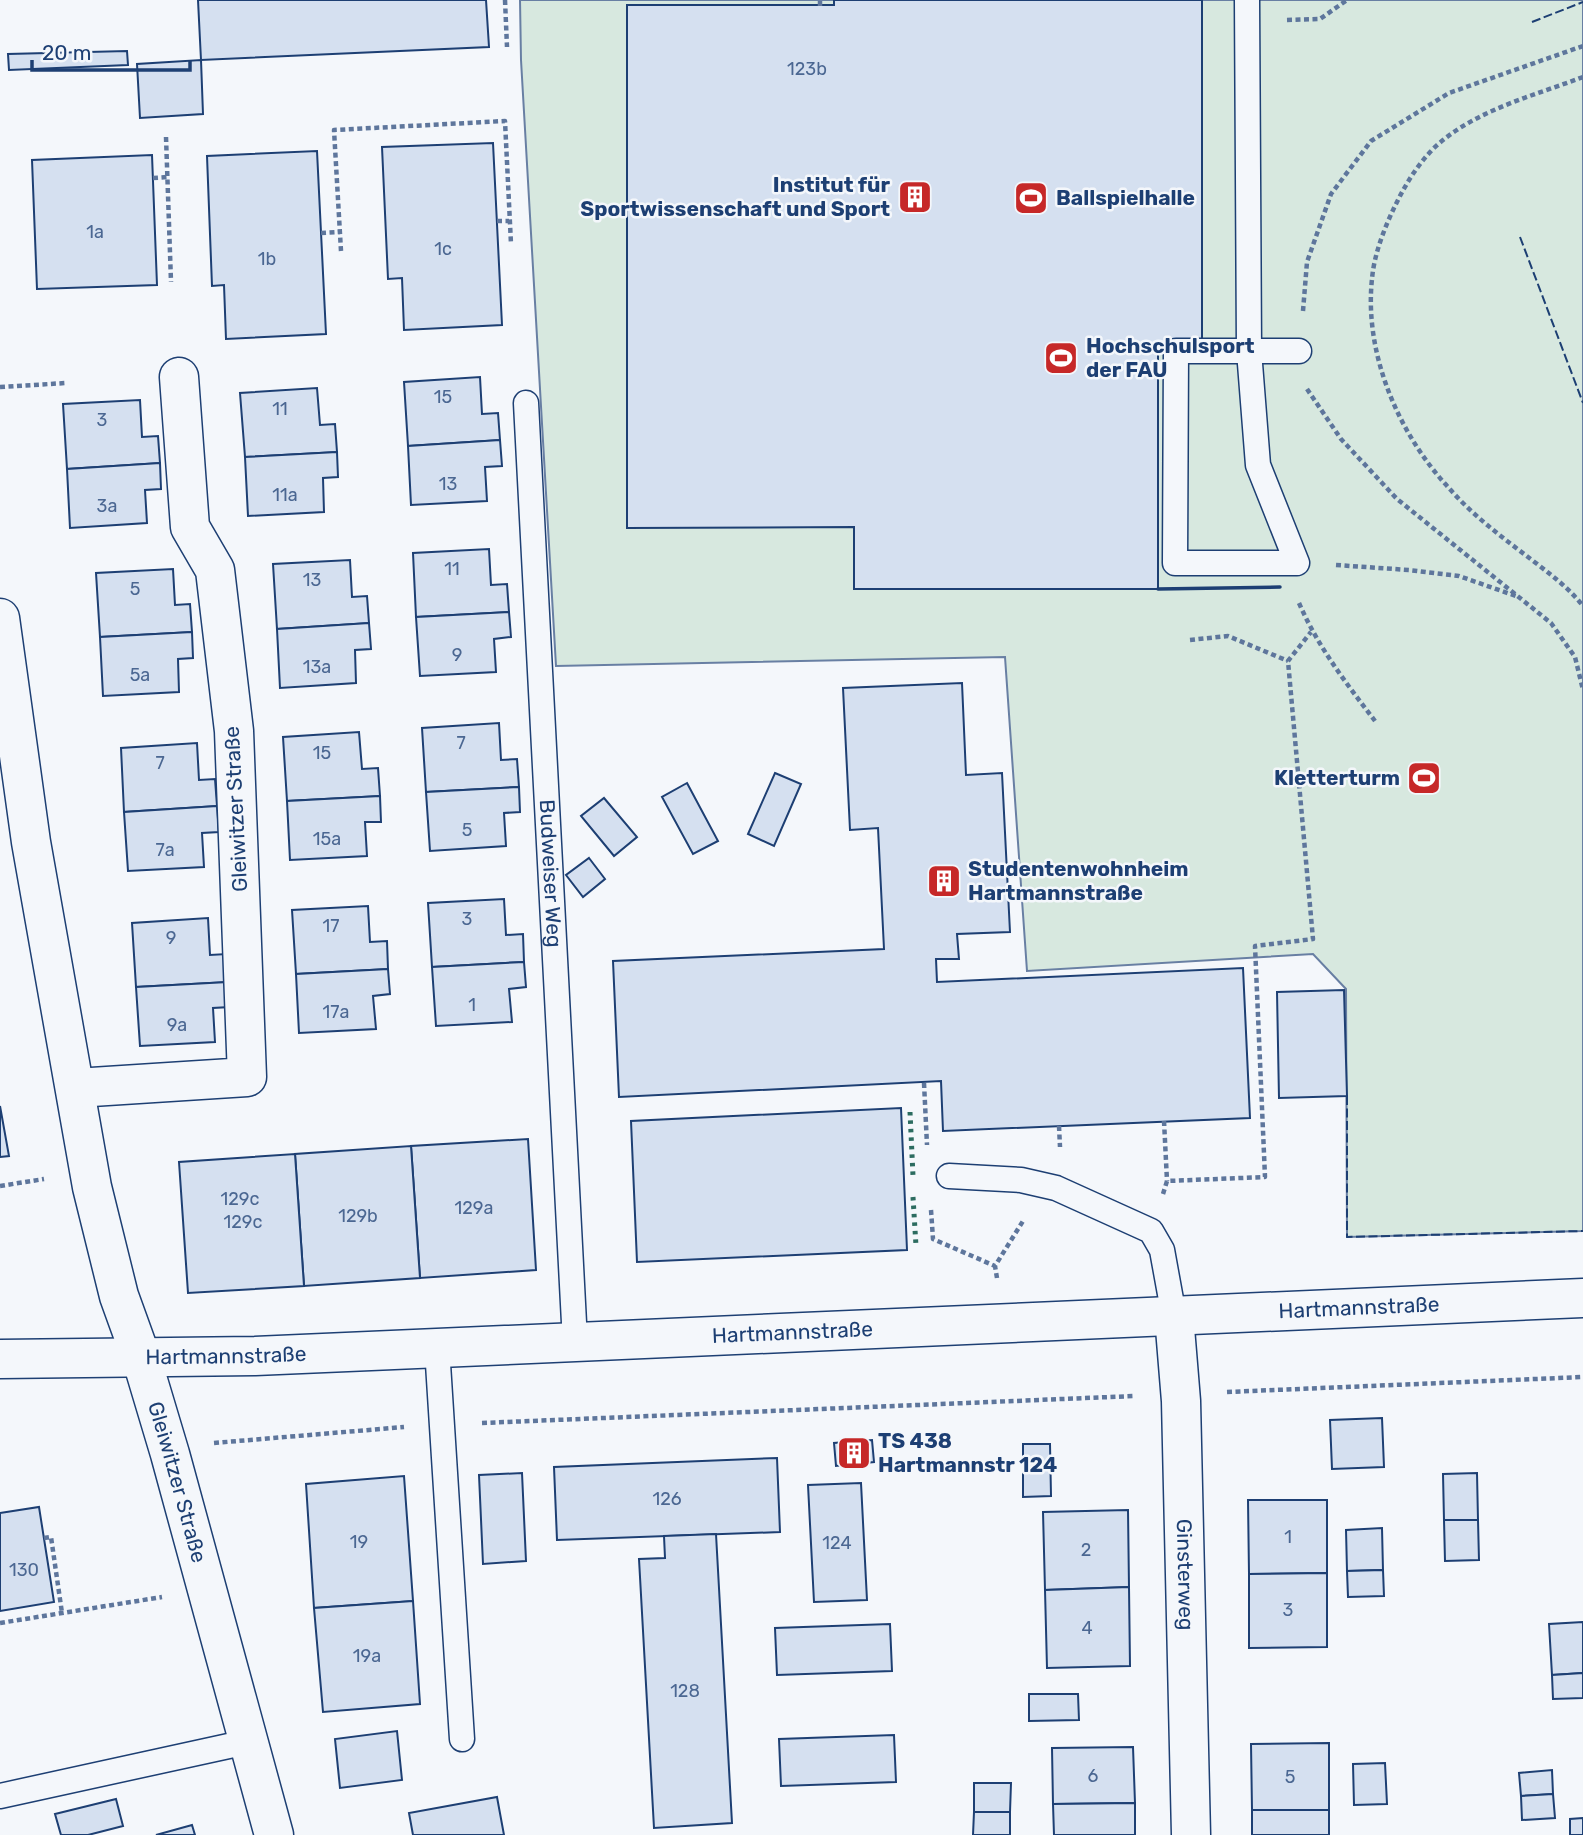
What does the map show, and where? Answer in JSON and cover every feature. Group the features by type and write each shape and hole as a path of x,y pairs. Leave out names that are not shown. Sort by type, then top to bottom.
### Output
{"street":[{"name":"Gleiwitzer Straße","path":"76,1087 247,1077 234,731 215,570 190,527 179,377"},
{"name":"Gleiwitzer Straße","path":"0,618 31,842 95,1199 119,1296 141,1357 274,1835"},
{"name":"Hartmannstraße","path":"0,1359 255,1356 1583,1298"},
{"name":"Ginsterweg","path":"1174,1316 1180,1394 1191,1835"}],"lane":[{"path":"1248,11 1249,351 1258,465 1297,563 1175,563 1176,351 1249,351 1299,351"},
{"name":"Budweiser Weg","path":"526,403 575,1342"},
{"path":"949,1176 1021,1180 1056,1188 1151,1231 1162,1250 1174,1316"},
{"path":"437,1348 462,1739"},
{"path":"0,1796 247,1742"}],"path":[{"path":"506,0 507,47"},
{"path":"1248,11 1320,19 1347,0"},
{"path":"1583,46 1449,93 1371,141 1331,194 1307,261 1299,351 1308,392 1341,439 1397,499 1551,623 1576,657 1583,690"},
{"path":"1583,77 1476,118 1436,146 1409,177 1386,226 1372,278 1372,334 1392,401 1414,443 1448,487 1490,527 1569,589 1583,606"},
{"path":"341,251 334,130 505,121 511,244"},
{"path":"166,138 171,282"},
{"path":"153,178 167,177"},
{"path":"497,221 509,220"},
{"path":"321,233 340,232"},
{"path":"0,387 66,383"},
{"path":"1375,721 1336,671 1311,632 1290,584 1297,563 1459,576 1520,598"},
{"path":"1167,1181 1265,1177 1255,946 1313,939 1288,660 1311,632"},
{"path":"1191,640 1228,636 1288,660"},
{"path":"1576,657 1583,659"},
{"path":"1151,1231 1167,1181 1164,1121"},
{"path":"933,1239 995,1266"},
{"path":"209,1444 441,1424 1583,1377"},
{"path":"44,1538 51,1537 62,1613"},
{"path":"0,1623 207,1590"}],"shaded area":[{"name":"Hochschulsport der FAU","path":"520,0 1583,0 1583,1231 1347,1237 1346,989 1313,954 1027,971 1005,657 556,666 521,60"}],"building":[{"path":"198,0 486,0 489,47 201,60"},
{"name":"Institut für Sportwissenschaft und Sport","path":"834,0 1202,0 1202,347 1158,347 1158,589 854,589 854,527 627,528 627,5 834,5"},
{"path":"127,51 128,65 9,70 8,54"},
{"path":"201,60 203,114 140,118 137,64"},
{"path":"493,143 502,325 404,330 402,278 388,279 382,147"},
{"path":"317,151 326,334 226,339 224,285 212,286 207,156"},
{"path":"152,155 157,285 37,289 32,160"},
{"path":"480,377 482,414 498,413 500,440 408,446 404,382"},
{"path":"317,388 320,425 335,424 337,452 245,457 240,393"},
{"path":"140,400 142,437 158,436 160,463 67,469 63,404"},
{"path":"500,440 502,466 485,467 487,501 411,505 408,446"},
{"path":"337,452 338,477 323,478 324,512 248,516 245,457"},
{"path":"160,463 161,489 145,490 147,523 70,528 67,469"},
{"path":"489,549 491,585 507,584 509,612 416,617 413,553"},
{"path":"350,560 352,597 367,596 369,623 277,629 273,564"},
{"path":"173,569 175,605 190,604 192,632 100,637 96,573"},
{"path":"509,612 511,637 494,639 496,672 420,676 416,617"},
{"path":"369,623 371,649 355,650 356,683 280,688 277,629"},
{"path":"192,632 193,658 178,659 179,692 103,696 100,637"},
{"name":"Studentenwohnheim Hartmannstraße","path":"962,683 966,775 1002,773 1010,932 957,934 959,959 936,959 937,982 1243,968 1250,1118 943,1131 941,1081 619,1097 613,961 884,949 878,828 850,830 843,688"},
{"path":"499,723 501,760 517,759 519,787 426,792 422,728"},
{"path":"359,732 362,769 378,768 380,796 287,801 283,737"},
{"path":"197,743 199,780 215,779 217,806 124,812 121,748"},
{"path":"775,773 801,784 774,846 748,834"},
{"path":"687,783 718,841 693,854 662,797"},
{"path":"519,787 520,812 504,813 506,846 430,851 426,792"},
{"path":"380,796 381,822 365,822 367,856 290,860 287,801"},
{"path":"604,798 637,837 614,856 581,816"},
{"path":"217,806 219,832 202,833 204,867 128,871 124,812"},
{"path":"589,858 605,879 583,897 566,875"},
{"path":"504,899 506,935 523,934 524,962 432,967 428,903"},
{"path":"368,906 370,942 387,941 388,969 296,974 292,910"},
{"path":"208,918 210,955 227,954 228,982 136,987 132,923"},
{"path":"524,962 526,987 509,989 512,1022 436,1026 432,967"},
{"path":"388,969 390,994 373,996 376,1029 299,1033 296,974"},
{"path":"228,982 230,1007 213,1008 215,1042 140,1046 136,987"},
{"path":"1344,990 1347,1096 1279,1098 1277,992"},
{"path":"0,1106 9,1156 0,1157"},
{"path":"901,1108 907,1250 637,1262 631,1121"},
{"path":"528,1139 536,1270 420,1278 411,1146"},
{"path":"411,1146 420,1278 304,1286 295,1154"},
{"path":"295,1154 304,1286 188,1293 179,1162"},
{"path":"1382,1418 1384,1467 1332,1469 1330,1420"},
{"name":"TS 438 Hartmannstr 124","path":"872,1440 874,1462 836,1466 834,1443"},
{"path":"1023,1444 1050,1444 1051,1496 1023,1497"},
{"path":"777,1458 780,1532 557,1540 554,1467"},
{"path":"522,1473 526,1561 483,1564 479,1475"},
{"path":"1477,1473 1478,1520 1444,1520 1443,1474"},
{"path":"404,1476 413,1601 314,1608 306,1484"},
{"path":"861,1483 867,1600 814,1602 808,1485"},
{"path":"1248,1500 1327,1500 1327,1573 1249,1574"},
{"path":"39,1507 54,1602 0,1611 0,1513"},
{"path":"1128,1510 1129,1587 1045,1590 1043,1512"},
{"path":"1444,1520 1478,1520 1479,1560 1445,1561"},
{"path":"1382,1528 1383,1570 1347,1571 1346,1530"},
{"path":"716,1534 732,1823 654,1828 639,1559 665,1558 664,1536"},
{"path":"1383,1570 1384,1596 1348,1597 1347,1571"},
{"path":"1327,1573 1327,1647 1249,1648 1249,1574"},
{"path":"1129,1587 1130,1666 1047,1668 1045,1590"},
{"path":"413,1601 420,1704 323,1712 314,1608"},
{"path":"1583,1622 1583,1673 1552,1675 1549,1624"},
{"path":"890,1624 892,1671 777,1675 775,1628"},
{"path":"1583,1673 1583,1698 1553,1699 1552,1675"},
{"path":"1029,1694 1078,1694 1079,1720 1029,1721"},
{"path":"397,1731 402,1780 340,1788 335,1739"},
{"path":"894,1735 896,1782 781,1786 779,1739"},
{"path":"1329,1743 1329,1810 1252,1810 1251,1744"},
{"path":"1133,1747 1135,1803 1053,1804 1052,1748"},
{"path":"1385,1763 1387,1804 1354,1805 1353,1764"},
{"path":"1552,1770 1553,1794 1521,1796 1519,1773"},
{"path":"974,1783 1011,1783 1010,1812 974,1812"},
{"path":"1553,1794 1555,1818 1522,1820 1521,1796"},
{"path":"497,1797 504,1835 413,1835 409,1813"},
{"path":"116,1799 123,1826 88,1835 61,1835 55,1814"},
{"path":"1135,1803 1135,1835 1054,1835 1053,1804"},
{"path":"1252,1810 1329,1810 1329,1835 1252,1835"},
{"path":"974,1812 1010,1812 1010,1835 973,1835"},
{"path":"1583,1818 1583,1835 1570,1835 1570,1819"},
{"path":"192,1825 195,1835 156,1835"}],"hedge":[{"path":"910,1112 913,1176"},
{"path":"913,1197 916,1246"}],"fence":[{"path":"1532,22 1583,2"},
{"path":"1520,237 1583,403"},
{"path":"1347,1096 1347,1237 1583,1231"}],"wall":[{"path":"1158,589 1280,587"}],"place":[{"name":"Institut für Sportwissenschaft und Sport","path":"915,197"},
{"name":"Ballspielhalle","path":"1031,198"},
{"name":"Hochschulsport der FAU","path":"1061,358"},
{"name":"Kletterturm","path":"1424,778"},
{"name":"Studentenwohnheim Hartmannstraße","path":"944,881"},
{"name":"TS 438 Hartmannstr 124","path":"854,1453"}]}
